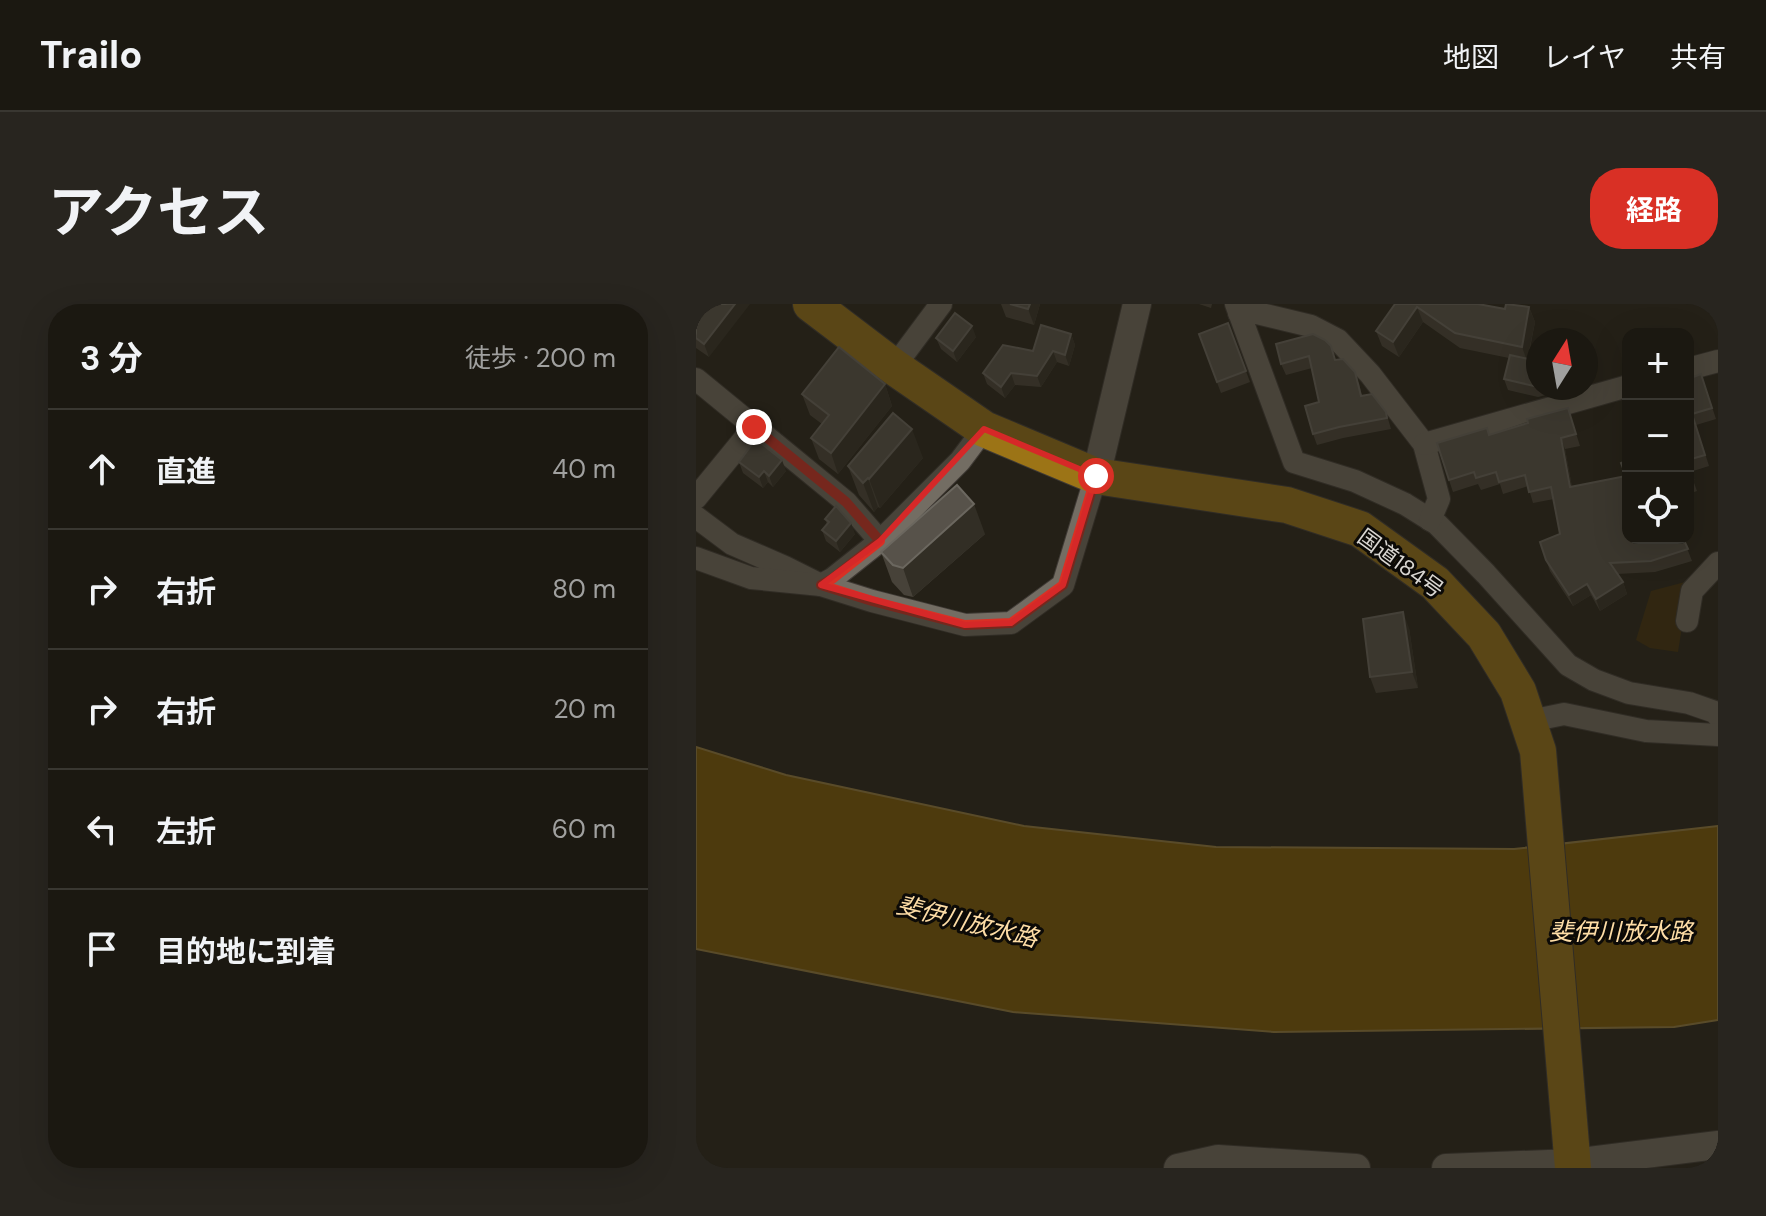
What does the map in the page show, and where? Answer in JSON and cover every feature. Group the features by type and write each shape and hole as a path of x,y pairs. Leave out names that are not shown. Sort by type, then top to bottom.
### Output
{"highway":[{"name":"国道184号","path":"811,304 894,367 984,429 1096,476 1287,505 1360,529 1435,583 1484,635 1518,691 1534,736 1573,1166"}],"street":[{"path":"894,367 941,304"},
{"path":"696,517 732,544 821,585 965,625 1011,623 1063,585 1096,476 1137,304"},
{"path":"1237,308 1311,326 1338,340 1370,374 1424,444 1439,499 1430,520"},
{"path":"1237,308 1294,462 1355,481 1405,504 1437,524 1568,665 1594,680 1629,693 1689,703 1715,712 1718,716"},
{"path":"1694,367 1718,361"},
{"path":"696,379 846,502 880,541"},
{"path":"1424,444 1622,388"},
{"path":"696,498 754,427"},
{"path":"696,558 751,578 821,585 880,541 960,461 984,429"},
{"path":"1687,621 1692,591 1718,563"},
{"path":"1534,736 1564,714 1646,731 1718,735"},
{"path":"1446,1168 1573,1166 1718,1145"},
{"path":"1178,1168 1218,1159 1356,1168"}],"highlighted area":[{"path":"984,429 1096,476 1063,585 1011,623 965,625 821,585 880,541"}],"shaded area":[{"path":"1689,581 1678,652 1650,648 1636,640 1651,591"}],"water":[{"name":"斐伊川放水路","path":"696,747 786,775 1024,826 1216,847 1514,849 1718,826 1718,1020 1674,1027 1274,1032 1013,1012 696,949"}],"building":[{"path":"696,304 735,304 704,344 696,338"},
{"path":"1010,304 1030,304 1028,309"},
{"path":"1395,304 1478,304 1505,309 1506,304 1529,307 1522,347 1455,333 1417,307 1393,342 1376,331"},
{"path":"955,313 972,326 953,351 936,338"},
{"path":"1228,323 1246,371 1217,382 1199,334"},
{"path":"1041,325 1071,334 1065,355 1053,351 1037,376 1011,373 1001,387 983,373 1003,345 1033,351"},
{"path":"1313,334 1331,346 1335,360 1343,359 1355,372 1361,396 1372,394 1387,418 1313,434 1305,406 1319,402 1309,356 1281,364 1276,344"},
{"path":"839,347 885,384 831,453 811,438 829,415 802,394"},
{"path":"1510,355 1526,358 1526,384 1504,379"},
{"path":"1701,374 1712,408 1694,413 1694,400 1694,377"},
{"path":"1568,408 1576,434 1561,438 1570,487 1622,477 1622,544 1686,544 1688,549 1651,561 1610,563 1623,582 1596,599 1587,584 1569,595 1546,560 1540,542 1560,534 1551,487 1529,492 1525,475 1499,482 1496,472 1476,478 1474,472 1449,480 1437,443 1487,428 1489,435 1528,423 1527,419"},
{"path":"893,413 912,429 863,483 848,466"},
{"path":"1694,420 1705,455 1694,458"},
{"path":"756,439 782,460 769,476 764,471 759,477 739,462"},
{"path":"957,485 974,504 903,568 893,565 881,552"},
{"path":"836,506 851,523 836,541 822,530 829,522 825,519"},
{"path":"1403,612 1412,672 1370,677 1363,619"}],"route":[{"path":"754,427 846,502 880,541 821,585 965,625 1011,623 1063,585 1096,476"}]}
